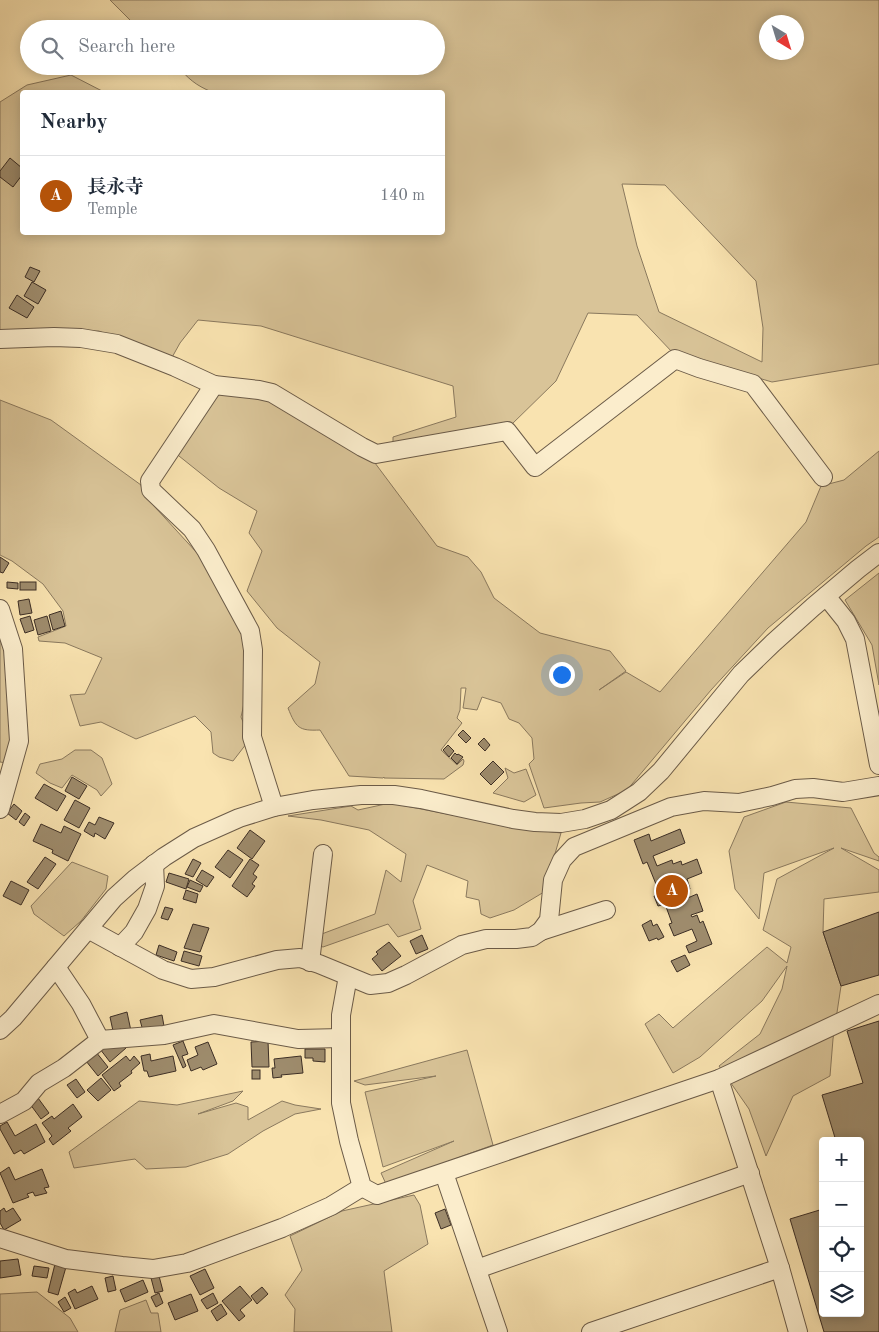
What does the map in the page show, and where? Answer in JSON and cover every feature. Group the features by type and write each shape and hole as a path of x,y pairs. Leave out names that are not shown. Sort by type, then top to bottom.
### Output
{"street":[{"path":"0,339 81,338 117,344 214,385 272,393 362,448 376,454 507,431 535,467 675,359 753,384 823,477"},
{"path":"214,385 150,480 152,490 192,529 206,550 250,631 253,650 252,737 274,806"},
{"path":"0,1030 13,1018 114,898 135,879 164,857 194,838 239,818 274,806 313,800 394,795 535,822 561,823 585,820 611,810 639,792 661,770 741,674 772,643 858,569 879,554"},
{"path":"826,596 846,621 855,639 879,765"},
{"path":"0,609 13,649 20,741 0,809"},
{"path":"541,931 549,920 553,880 562,860 574,847 671,807 704,801 739,803 795,790 813,788 843,792 879,786"},
{"path":"310,962 323,854"},
{"path":"120,947 134,932 148,909 155,886 154,864"},
{"path":"88,929 162,970 191,979 214,977 277,960 300,958 370,985 388,983 462,945 486,939 532,937 541,931 606,910"},
{"path":"56,967 81,1004 100,1040"},
{"path":"348,976 341,1015 341,1103 348,1141 362,1187 377,1196 719,1079 879,1004"},
{"path":"0,1114 24,1101 40,1083 64,1068 100,1040 164,1035 214,1024 298,1039 341,1038"},
{"path":"719,1079 780,1268 795,1330"},
{"path":"444,1173 498,1332"},
{"path":"476,1269 750,1174"},
{"path":"0,1238 66,1259 153,1269 187,1263 282,1228 331,1206 362,1187"},
{"path":"590,1332 780,1268"}],"shaded area":[{"path":"110,0 879,0 879,364 772,382 673,353 637,315 588,313 556,381 510,426 393,447 393,437 456,417 453,386 261,326 198,320 180,343 170,361 99,331 0,336 0,102 27,85 71,75 100,90 20,90 20,235 445,235 445,90 208,90 185,75 445,75 445,20 130,20","holes":["622,184 665,185 756,281 763,328 762,362 659,312 637,246"]},
{"path":"228,394 269,401 372,459 437,546 468,557 481,572 494,598 540,633 610,651 626,671 599,690 626,672 660,692 806,522 821,486 844,480 879,451 879,537 768,628 711,690 627,790 600,802 544,808 529,764 534,759 532,738 519,723 509,719 501,703 482,697 477,710 463,708 466,688 461,688 460,710 457,718 462,723 441,750 457,765 463,759 463,765 444,779 349,776 320,730 307,730 299,727 293,720 288,708 315,684 320,662 277,628 247,591 262,551 249,533 257,511 219,488 174,452 214,395"},
{"path":"0,400 51,420 141,485 143,494 198,554 243,633 251,673 241,717 250,739 233,761 213,753 211,732 195,716 136,739 101,722 80,726 70,695 85,694 102,658 65,643 39,641 38,637 66,626 63,611 43,584 12,561 0,555"},
{"path":"879,573 879,685 872,645 845,600"},
{"path":"0,619 16,687 7,763 0,762"},
{"path":"75,750 91,750 102,758 112,784 101,796 97,790 72,775 62,788 50,783 36,773 40,764 62,759"},
{"path":"505,768 514,773 526,769 536,795 524,802 493,793 508,778"},
{"path":"786,802 851,808 874,853 879,857 879,861 841,848 879,870 879,892 824,899 823,932 841,986 833,1039 830,1076 793,1096 766,1156 749,1109 719,1066 760,1034 782,989 787,966 762,1001 700,1057 673,1073 645,1024 659,1014 673,1028 767,947 787,963 791,947 763,930 777,879 834,848 764,873 759,919 735,889 729,851 744,817"},
{"path":"390,803 520,828 561,833 544,892 514,910 490,918 481,914 479,900 466,897 468,881 427,865 413,901 421,929 398,937 388,924 323,947 317,945 319,935 375,914 386,870 401,882 406,854 369,830 321,820 288,816 351,806 358,810"},
{"path":"72,862 108,876 106,889 81,921 64,936 34,914 31,906"},
{"path":"467,1050 493,1145 386,1184 381,1173 454,1141 383,1167 365,1092 436,1076 365,1085 354,1081"},
{"path":"243,1091 233,1101 198,1114 236,1103 248,1107 248,1120 282,1101 321,1109 295,1114 263,1131 228,1154 186,1167 146,1169 135,1159 74,1168 69,1152 139,1101 177,1105"},
{"path":"414,1195 420,1205 428,1244 384,1271 392,1332 294,1332 295,1309 285,1295 302,1270 290,1236 342,1211"},
{"path":"37,1292 70,1318 78,1332 0,1332 0,1294"},
{"path":"146,1300 151,1313 158,1313 161,1332 115,1332 120,1310"}],"building":[{"path":"10,158 20,166 20,178 13,187 0,177 0,171"},
{"path":"30,267 40,271 34,282 25,277"},
{"path":"32,282 46,290 38,304 24,296"},
{"path":"17,295 34,307 27,318 9,308"},
{"path":"0,557 9,563 3,573 0,572"},
{"path":"7,582 18,583 18,589 7,588"},
{"path":"20,582 36,582 36,590 20,590"},
{"path":"29,599 32,613 20,615 18,601"},
{"path":"61,611 65,626 53,630 49,615"},
{"path":"30,616 34,630 25,633 20,619"},
{"path":"47,616 51,631 38,635 34,620"},
{"path":"463,730 471,738 466,743 458,735"},
{"path":"484,738 490,745 485,751 478,744"},
{"path":"448,745 454,751 449,757 443,750"},
{"path":"455,753 463,757 457,764 451,758"},
{"path":"493,761 504,772 491,785 480,774"},
{"path":"72,777 87,786 79,799 65,791"},
{"path":"44,784 66,796 57,811 35,798"},
{"path":"75,800 90,808 79,828 64,820"},
{"path":"14,804 22,811 16,820 7,813"},
{"path":"25,813 30,817 24,826 19,822"},
{"path":"99,817 114,823 105,839 95,833 94,837 84,831 89,822 95,825"},
{"path":"41,824 61,833 64,826 81,834 68,861 52,853 53,850 33,841"},
{"path":"680,829 685,843 653,856 657,866 672,860 673,864 681,861 682,865 697,859 702,873 687,879 690,889 680,893 683,900 697,894 703,911 691,915 692,917 697,915 700,923 703,921 712,944 689,953 686,946 697,941 692,929 674,936 669,924 672,923 665,904 658,906 654,896 660,894 647,862 643,864 634,840 649,834 651,841"},
{"path":"250,830 265,841 252,859 237,848"},
{"path":"228,850 243,860 230,878 215,867"},
{"path":"45,857 56,864 38,889 27,882"},
{"path":"193,859 201,863 193,877 185,874"},
{"path":"250,859 259,865 253,874 257,877 252,884 255,886 247,897 232,886"},
{"path":"202,870 214,877 207,887 196,880"},
{"path":"169,873 189,879 186,889 166,882"},
{"path":"190,880 203,886 200,892 187,887"},
{"path":"11,881 29,890 21,905 3,896"},
{"path":"186,890 198,894 196,903 183,899"},
{"path":"165,907 173,909 168,920 161,918"},
{"path":"879,912 879,975 841,986 823,932"},
{"path":"651,920 653,926 657,924 664,937 649,941 642,925"},
{"path":"193,924 209,928 200,952 184,948"},
{"path":"422,935 428,949 416,954 410,941"},
{"path":"389,942 401,956 382,971 372,959 378,954 376,952"},
{"path":"159,945 177,952 174,961 156,955"},
{"path":"184,951 202,956 199,966 181,961"},
{"path":"685,955 690,965 677,972 671,961"},
{"path":"127,1012 131,1031 122,1033 121,1029 113,1031 110,1017"},
{"path":"162,1015 164,1026 143,1031 140,1020"},
{"path":"879,1021 879,1332 824,1332 819,1317 864,1317 864,1137 835,1137 822,1095 863,1083 847,1031"},
{"path":"183,1041 188,1054 182,1056 186,1066 183,1068 173,1045"},
{"path":"268,1041 269,1067 252,1067 251,1042"},
{"path":"208,1042 217,1064 203,1070 201,1067 191,1071 187,1060 198,1055 195,1047"},
{"path":"121,1043 126,1048 110,1062 100,1049"},
{"path":"305,1049 325,1049 325,1062 313,1061 313,1058 305,1058"},
{"path":"96,1052 108,1067 98,1076 86,1061"},
{"path":"150,1054 151,1061 173,1056 176,1071 149,1077 147,1071 144,1071 141,1056"},
{"path":"126,1056 130,1061 134,1056 140,1063 131,1071 132,1073 119,1083 121,1086 114,1091 102,1075"},
{"path":"301,1056 303,1073 281,1075 282,1077 273,1078 272,1068 275,1068 274,1059"},
{"path":"252,1070 260,1070 260,1079 252,1079"},
{"path":"101,1078 111,1090 98,1101 87,1090"},
{"path":"76,1079 85,1092 77,1098 67,1085"},
{"path":"38,1098 49,1113 41,1119 30,1104"},
{"path":"73,1104 82,1117 68,1128 71,1131 53,1145 49,1139 52,1136 42,1123 52,1116 54,1119"},
{"path":"7,1122 15,1136 36,1124 45,1142 24,1154 21,1150 14,1154 0,1129 0,1126"},
{"path":"9,1167 15,1180 42,1169 49,1187 44,1188 47,1193 35,1196 33,1192 27,1194 29,1197 13,1203 0,1173"},
{"path":"4,1208 6,1212 13,1208 21,1220 4,1230 0,1223 0,1211"},
{"path":"445,1209 451,1225 441,1229 435,1213"},
{"path":"819,1210 819,1315 790,1219"},
{"path":"18,1259 21,1275 0,1278 0,1261"},
{"path":"55,1264 66,1267 58,1295 48,1292"},
{"path":"34,1266 49,1268 47,1278 32,1276"},
{"path":"205,1269 214,1288 200,1295 190,1276"},
{"path":"113,1276 116,1290 108,1292 105,1278"},
{"path":"159,1276 163,1291 155,1293 151,1278"},
{"path":"143,1280 148,1292 125,1302 120,1290"},
{"path":"92,1286 98,1299 75,1309 68,1293 75,1289 77,1293"},
{"path":"240,1286 252,1300 240,1310 245,1316 239,1321 222,1301"},
{"path":"262,1287 268,1294 257,1304 251,1296"},
{"path":"159,1293 163,1303 156,1307 151,1297"},
{"path":"213,1293 218,1303 207,1309 201,1300"},
{"path":"191,1294 198,1311 175,1320 168,1303"},
{"path":"65,1297 71,1308 64,1312 58,1302"},
{"path":"221,1304 227,1314 217,1321 211,1311"}],"place":[{"name":"長永寺","path":"672,891"}]}
